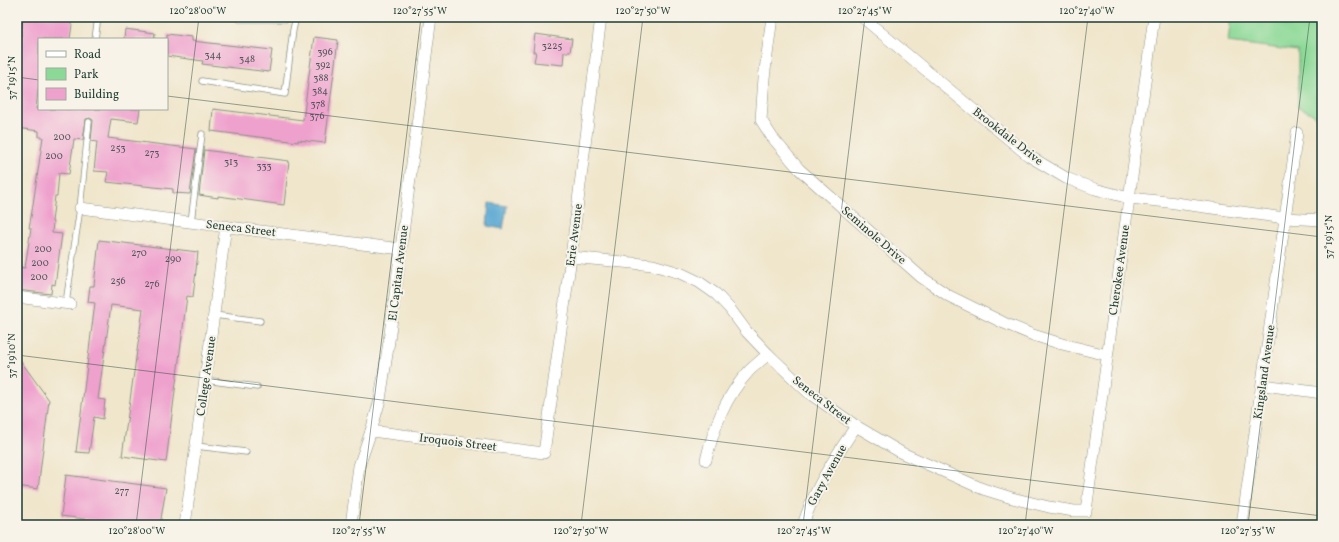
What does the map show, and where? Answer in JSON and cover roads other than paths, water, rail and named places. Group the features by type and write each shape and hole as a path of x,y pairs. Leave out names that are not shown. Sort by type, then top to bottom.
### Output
{"street":[{"path":"240,17 284,17"},
{"name":"El Capitan Avenue","path":"351,525 359,466 380,400 402,249 431,17"},
{"name":"Erie Avenue","path":"544,453 571,257 601,17"},
{"name":"Seminole Drive","path":"772,17 764,78 761,120 772,137 799,169 922,277 949,296 1004,324 1033,335 1107,355"},
{"name":"Brookdale Drive","path":"862,17 1029,156 1066,178 1095,189 1129,198 1285,218 1322,220"},
{"name":"Cherokee Avenue","path":"1074,511 1086,511 1152,17"},
{"name":"Kingsland Avenue","path":"1242,525 1263,385 1297,133"},
{"name":"Seneca Street","path":"80,208 402,249"},
{"name":"College Avenue","path":"185,525 226,226"},
{"name":"Seneca Street","path":"571,257 653,266 680,273 699,282 716,294 730,309 747,332 809,393 856,426 902,453 983,489 1034,504 1074,511"},
{"path":"17,297 68,303"},
{"path":"706,460 712,436 725,405 749,371 768,354"},
{"path":"1263,385 1322,393"},
{"name":"Gary Avenue","path":"803,525 815,492 832,461 856,426"},
{"name":"Iroquois Street","path":"371,430 544,453"}],"lane":[{"path":"96,38 98,17"},
{"path":"202,81 285,94 296,17"},
{"path":"68,303 89,122"},
{"path":"191,222 202,134"},
{"path":"214,315 260,321"},
{"path":"205,380 256,387"},
{"path":"196,446 246,452"}],"water":[{"path":"489,203 507,206 503,229 487,226"}]}
